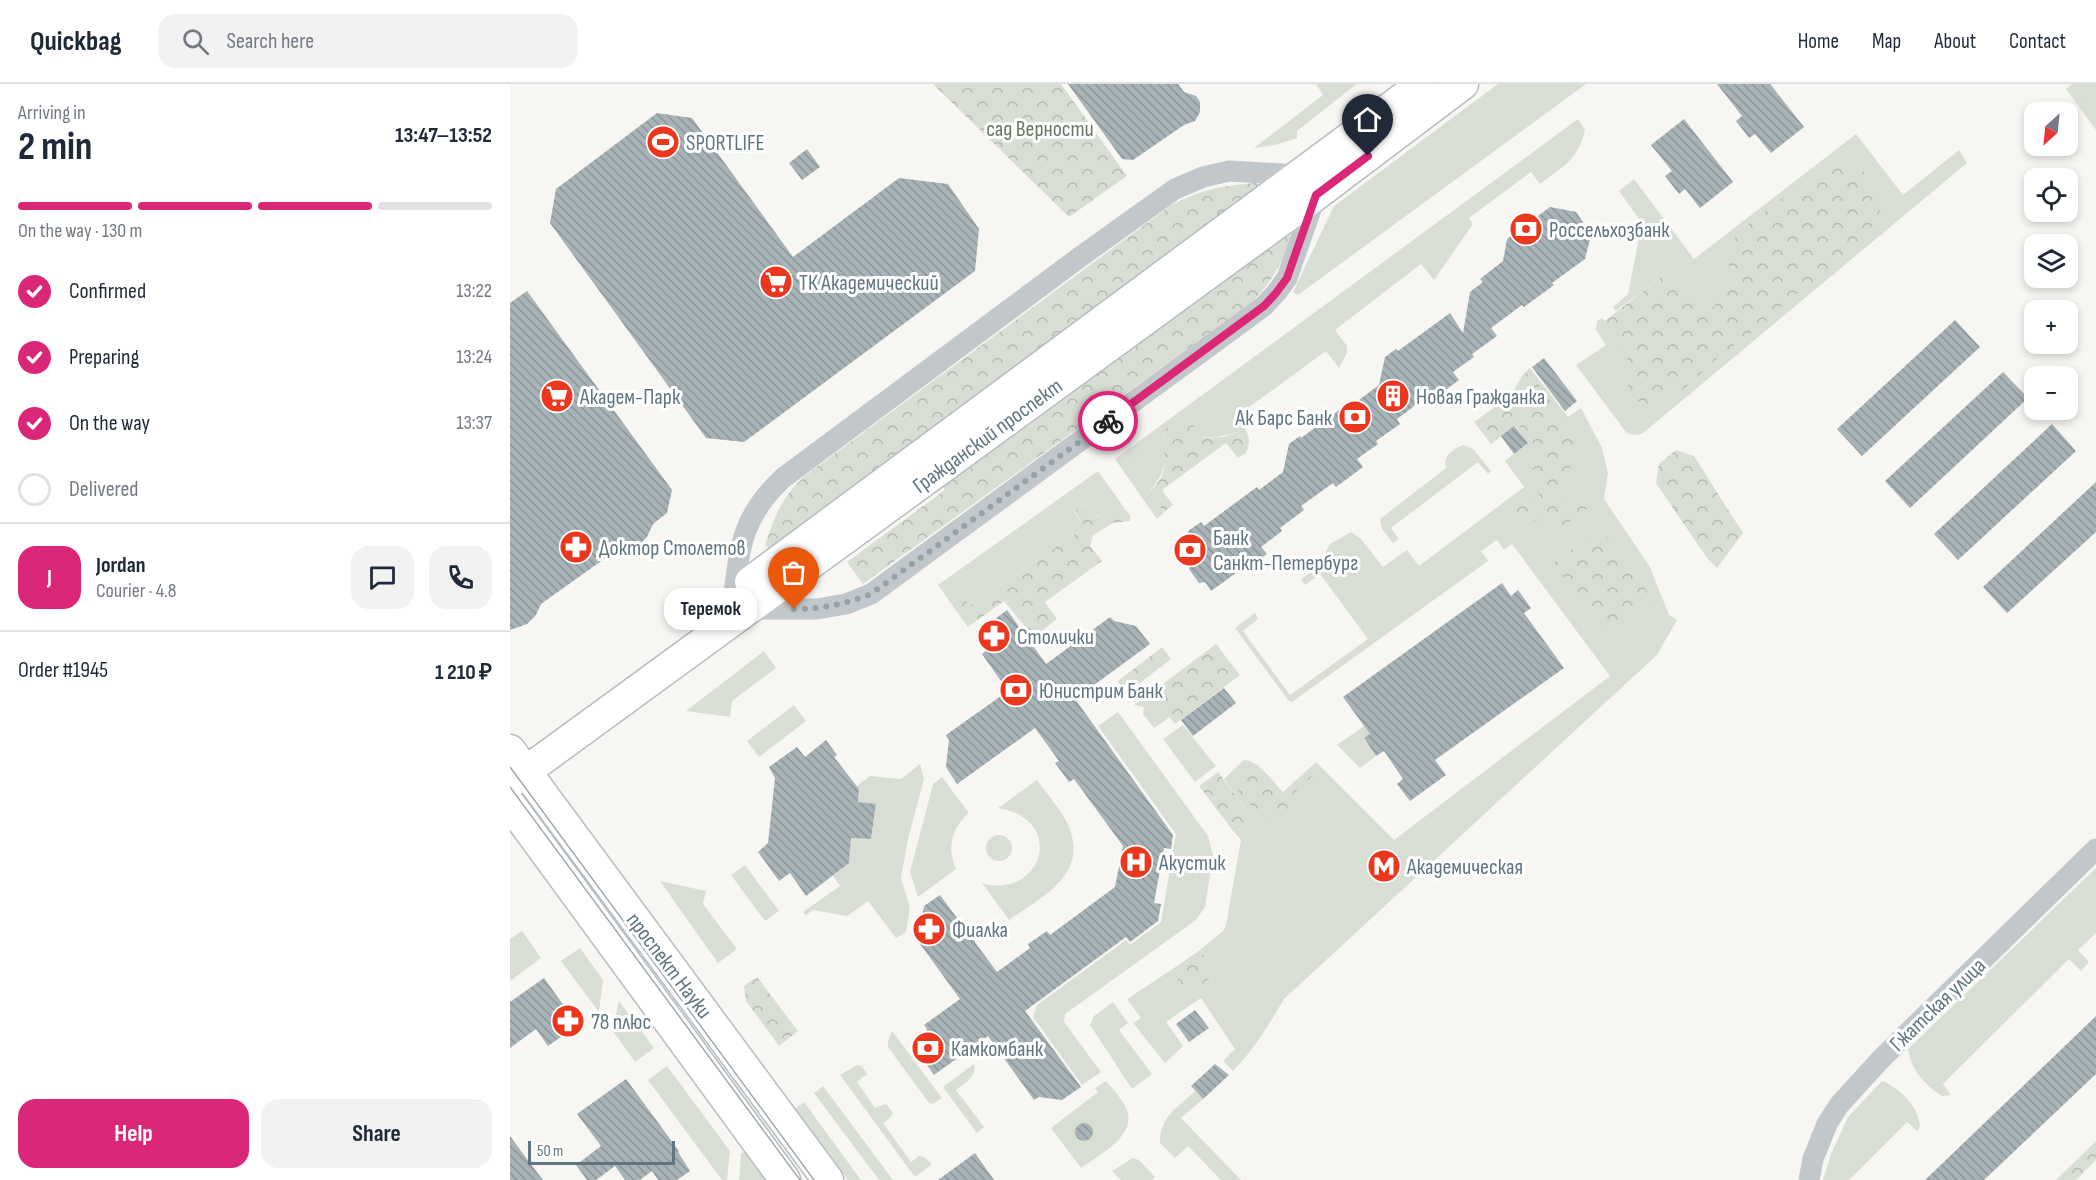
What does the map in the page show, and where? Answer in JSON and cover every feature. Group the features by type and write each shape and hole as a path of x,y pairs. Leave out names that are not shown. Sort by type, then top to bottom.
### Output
{"main road":[{"name":"Гражданский проспект","path":"514,763 741,601 1308,185 1427,90 1463,84"},
{"name":"проспект Науки","path":"514,763 828,1180"},
{"name":"проспект Науки","path":"510,804 785,1180"}],"street":[{"path":"1229,171 1308,185 1287,278 1264,306 880,588 846,604 817,609 741,601 742,539 752,515 766,494 783,478 1051,278 1175,189 1203,177 1229,171"},
{"name":"Гжатская улица","path":"1809,1180 1813,1159 1827,1124 1839,1105 1882,1058 2096,849"}],"green space":[{"name":"сад Верности","path":"933,84 1061,84 1127,176 1069,217"},
{"path":"1316,84 1357,84 1297,131 1297,138 1276,145 1254,148 1323,95"},
{"path":"1498,84 1586,84 1298,295 1293,292 1334,206"},
{"path":"2073,84 2096,84 2096,130 2078,105 2078,102 2076,102 2066,89"},
{"path":"1578,119 1585,130 1578,149 1569,162 1540,184 1531,172 1469,218 1473,224 1434,280 1421,264 1335,330 1347,346 1347,353 1339,368 1326,351 1237,416 1248,435 1248,448 1237,432 1210,437 1163,434 1164,466 1149,492 1164,512 1157,519 1115,459"},
{"path":"1856,134 1903,195 1959,150 1967,163 1642,434 1633,435 1626,432 1576,365 1606,345 1596,330 1597,321 1602,318 1605,321 1600,325 1670,270 1616,311 1613,307 1628,294 1642,223 1619,191 1634,179 1694,259"},
{"path":"1844,161 1859,167 1876,185 1882,204 1877,219 1861,242 1808,287 1790,298 1765,323 1723,353 1685,388 1651,405 1635,401 1628,385 1637,371 1600,325 1670,270 1707,316 1725,292 1732,246 1737,233 1820,169"},
{"path":"1256,183 1260,186 771,550 765,545 780,507 806,475 1170,206 1212,189"},
{"path":"1288,233 1291,239 1279,265 1264,289 1251,303 863,584 847,562 945,490 939,481"},
{"path":"1530,368 1568,417 1581,408 1602,448 1608,473 1604,499 1650,567 1669,615 1677,620 1657,655 1284,999 1261,1036 1233,1071 1223,1061 1235,1049 1201,998 1166,1022 1183,1046 1165,1063 1133,1023 1141,1018 1127,999 1171,970 1188,994 1217,974 1200,950 1223,931 1226,925 1241,840 1234,832 1253,818 1224,779 1244,760 1260,767 1283,792 1316,762 1394,840 1610,676 1512,544 1504,550 1497,540 1481,551 1488,561 1292,702 1288,700 1235,628 1255,613 1258,619 1243,631 1290,695 1368,639 1320,574 1305,585 1301,579 1317,568 1330,544 1351,532 1361,539 1383,567 1407,550 1419,566 1524,487 1505,461 1528,443 1515,426 1491,444 1474,422 1510,396 1524,373"},
{"path":"1528,371 1572,429 1580,449 1556,496 1592,506 1557,531 1539,518 1521,532 1509,515 1547,488 1527,461 1540,451 1515,421 1492,440 1478,422 1511,396"},
{"path":"1175,419 1190,421 1201,438 1224,437 1237,432 1248,448 1246,453 1238,458 1226,443 1162,490 1173,505 1164,512 1149,492 1163,473 1165,457 1163,437 1168,425"},
{"path":"1463,445 1473,449 1491,471 1488,474 1478,462 1391,528 1399,539 1393,543 1382,529 1380,519 1446,468 1445,464 1449,454"},
{"path":"1676,450 1694,456 1743,533 1717,568 1707,558 1656,483 1659,464"},
{"path":"1098,471 1125,509 1109,511 1095,517 1084,504 1074,512 1085,527 973,605 959,598 952,605 938,585"},
{"path":"1085,504 1096,517 1109,511 1125,509 1130,515 1130,521 1113,523 1093,535 1090,546 1102,561 1045,602 1057,619 1034,637 1004,601 968,627 952,605 959,598 973,605 1085,527 1074,511"},
{"path":"1601,528 1655,602 1607,637 1553,563"},
{"path":"1216,644 1240,675 1175,724 1151,693"},
{"path":"1162,647 1171,659 1127,693 1118,681"},
{"path":"764,651 776,668 732,701 730,717 686,711"},
{"path":"1151,693 1170,717 1154,728 1143,714 1144,707 1134,705"},
{"path":"794,705 806,721 759,757 747,741"},
{"path":"1118,712 1208,836 1213,855 1205,907 1196,920 1065,1014 1064,1022 1101,1072 1082,1085 1033,1017 1037,1005 1126,940 1130,945 1161,922 1176,834 1098,726"},
{"path":"1183,725 1216,766 1195,782 1163,739"},
{"path":"1364,726 1370,734 1364,739 1376,756 1360,768 1337,745"},
{"path":"920,764 924,779 908,839 901,878 910,908 906,932 896,938 868,901 847,916 813,910 806,915 803,912 840,886 833,876 849,863 851,838 871,839 876,805 858,802 859,789 857,786 870,776 901,779"},
{"path":"1315,765 1320,769 1292,795 1289,819 1261,816 1230,782 1248,767 1278,798"},
{"path":"1218,772 1253,818 1234,832 1199,786"},
{"path":"942,777 969,813 958,825 952,839 952,854 956,869 918,897 910,872 933,784"},
{"path":"1037,780 1067,823 1074,846 1072,860 1066,873 1057,884 1009,920 982,883 1002,885 1019,881 1031,870 1038,857 1039,842 1034,827 1020,815 998,808"},
{"path":"999,835 1008,839 1012,848 1008,857 999,861 990,857 986,848 990,839"},
{"path":"745,865 779,911 765,921 731,875"},
{"path":"2096,868 2096,933 2078,950 2089,962 2081,971 2069,959 1943,1084 1951,1095 1942,1096 1936,1092 1925,1082 1912,1064 1908,1049"},
{"path":"660,881 706,891 703,904 737,949 718,963"},
{"path":"522,931 541,958 510,981 510,939"},
{"path":"580,948 603,980 599,1012 561,961"},
{"path":"1200,950 1217,974 1188,994 1171,970"},
{"path":"757,977 798,1031 779,1046 746,1001 744,986"},
{"path":"619,1001 654,1048 635,1062 612,1030"},
{"path":"1113,1002 1128,1023 1119,1030 1152,1074 1132,1089 1090,1025 1094,1016"},
{"path":"892,1031 942,1098 933,1104 929,1103 888,1047"},
{"path":"974,1064 972,1076 956,1090 984,1127 977,1133 943,1087"},
{"path":"857,1065 862,1066 867,1074 857,1082 875,1108 886,1104 893,1113 883,1123 911,1162 919,1156 932,1164 915,1177 840,1075"},
{"path":"667,1066 730,1151 727,1180 722,1180 648,1080"},
{"path":"1106,1081 1126,1108 1129,1118 1127,1127 1115,1143 1081,1168 1051,1128 1098,1092 1095,1088"},
{"path":"1882,1081 1902,1093 1916,1112 1920,1126 1917,1131 1907,1122 1849,1180 1823,1180 1831,1154 1848,1117"},
{"path":"823,1086 893,1180 879,1180 814,1093"},
{"path":"1195,1091 1203,1099 1181,1118 1241,1180 1221,1180 1188,1146 1175,1158 1160,1143 1166,1119"},
{"path":"804,1102 861,1180 848,1180 795,1109"},
{"path":"2096,1141 2096,1160 2076,1180 2056,1180"},
{"path":"745,1151 767,1180 739,1180 741,1154"},
{"path":"1133,1158 1139,1160 1155,1177 1152,1180 1121,1180 1112,1171"}],"building":[{"path":"1068,84 1178,84 1184,92 1196,96 1200,102 1200,112 1195,121 1184,125 1133,160 1122,159"},
{"path":"1717,84 1770,84 1804,127 1771,153 1755,134 1749,138 1736,121 1742,116"},
{"name":"ТК Академический","path":"657,113 692,118 793,257 899,178 948,184 979,229 975,271 744,442 706,438 550,223 556,189"},
{"path":"1684,119 1733,182 1700,208 1685,189 1679,194 1665,176 1672,171 1651,145"},
{"path":"807,149 820,167 802,180 789,163"},
{"name":"Новая Гражданка","path":"1550,207 1576,212 1583,222 1582,228 1590,239 1585,259 1552,283 1554,285 1491,328 1497,336 1472,354 1474,357 1453,372 1459,380 1432,400 1429,395 1397,419 1400,424 1376,441 1378,444 1357,459 1363,467 1336,487 1333,483 1301,506 1304,510 1280,528 1282,531 1261,547 1267,554 1211,591 1205,582 1199,583 1189,569 1191,564 1185,555 1188,531 1201,522 1204,526 1257,487 1259,490 1283,472 1289,444 1300,436 1301,438 1353,400 1355,403 1379,385 1385,357 1396,349 1398,351 1450,313 1463,333 1470,292 1483,282 1480,279 1503,261 1507,239"},
{"name":"Академ-Парк","path":"527,291 672,490 667,513 653,524 647,537 637,547 624,553 611,554 541,604 536,615 527,624 510,630 510,303"},
{"path":"1955,320 1980,347 1862,456 1837,429"},
{"path":"1544,358 1577,401 1565,411 1532,367"},
{"path":"2003,372 2024,394 2024,402 1910,508 1885,481"},
{"path":"2052,424 2076,451 1958,560 1934,534"},
{"path":"1514,426 1528,443 1514,454 1501,436"},
{"path":"2096,482 2096,532 2007,613 1983,587"},
{"path":"1502,583 1511,596 1518,590 1531,608 1524,613 1564,668 1435,760 1446,775 1410,801 1397,784 1403,779 1384,751 1376,756 1364,738 1370,734 1343,697"},
{"path":"1007,610 1046,664 1110,617 1114,621 1136,626 1150,644 1075,699 1173,835 1171,849 1164,848 1154,903 1161,904 1158,921 1130,942 1126,937 1025,1011 1081,1087 1062,1100 1039,1097 1034,1100 988,1036 934,1075 922,1058 927,1029 924,1025 960,999 915,937 919,933 924,906 940,895 997,972 1030,948 1028,944 1047,931 1050,935 1115,887 1123,846 1074,779 1069,782 1055,763 1059,761 1035,728 957,784 946,767 949,740 946,735 1008,691 982,654 986,651 990,623"},
{"path":"1224,688 1236,703 1193,736 1181,720"},
{"path":"826,740 837,755 834,757 859,789 858,802 876,804 871,839 851,838 849,863 806,896 790,873 779,881 758,852 768,843 775,778 769,767 797,747 805,757"},
{"path":"544,978 578,1025 548,1046 536,1029 510,1048 510,1002"},
{"path":"1195,1010 1209,1028 1189,1042 1176,1024"},
{"path":"2096,1016 2096,1074 1984,1180 1925,1180"},
{"path":"1215,1064 1229,1075 1203,1099 1191,1086"},
{"path":"626,1079 679,1151 690,1171 677,1180 658,1180 652,1171 640,1180 625,1180 615,1166 596,1180 587,1180 576,1165 601,1146 577,1114"},
{"path":"1080,1123 1088,1123 1093,1128 1091,1139 1080,1141 1075,1136 1075,1128"},
{"path":"510,1136 527,1159 543,1180 510,1180"},
{"path":"975,1153 994,1180 938,1180"}],"tram line":[{"path":"510,767 814,1180"},
{"path":"510,787 800,1180"}],"way so far":[{"path":"794,609 817,609 846,604 871,594 1108,421"}],"place":[{"name":"SPORTLIFE","path":"663,142"},
{"name":"Россельхозбанк","path":"1526,229"},
{"name":"ТК Академический","path":"776,282"},
{"name":"Академ-Парк","path":"557,396"},
{"name":"Новая Гражданка","path":"1393,396"},
{"name":"Ак Барс Банк","path":"1355,417"},
{"name":"Доктор Столетов","path":"576,547"},
{"name":"Банк Санкт-Петербург","path":"1190,550"},
{"name":"Теремок","path":"794,609"},
{"name":"Столички","path":"994,636"},
{"name":"Юнистрим Банк","path":"1016,690"},
{"name":"Акустик","path":"1136,862"},
{"name":"Академическая","path":"1384,866"},
{"name":"Фиалка","path":"929,929"},
{"name":"78 плюс","path":"568,1021"},
{"name":"Камкомбанк","path":"928,1048"}],"route":[{"path":"1108,421 1264,306 1287,278 1316,195 1368,156"}]}
